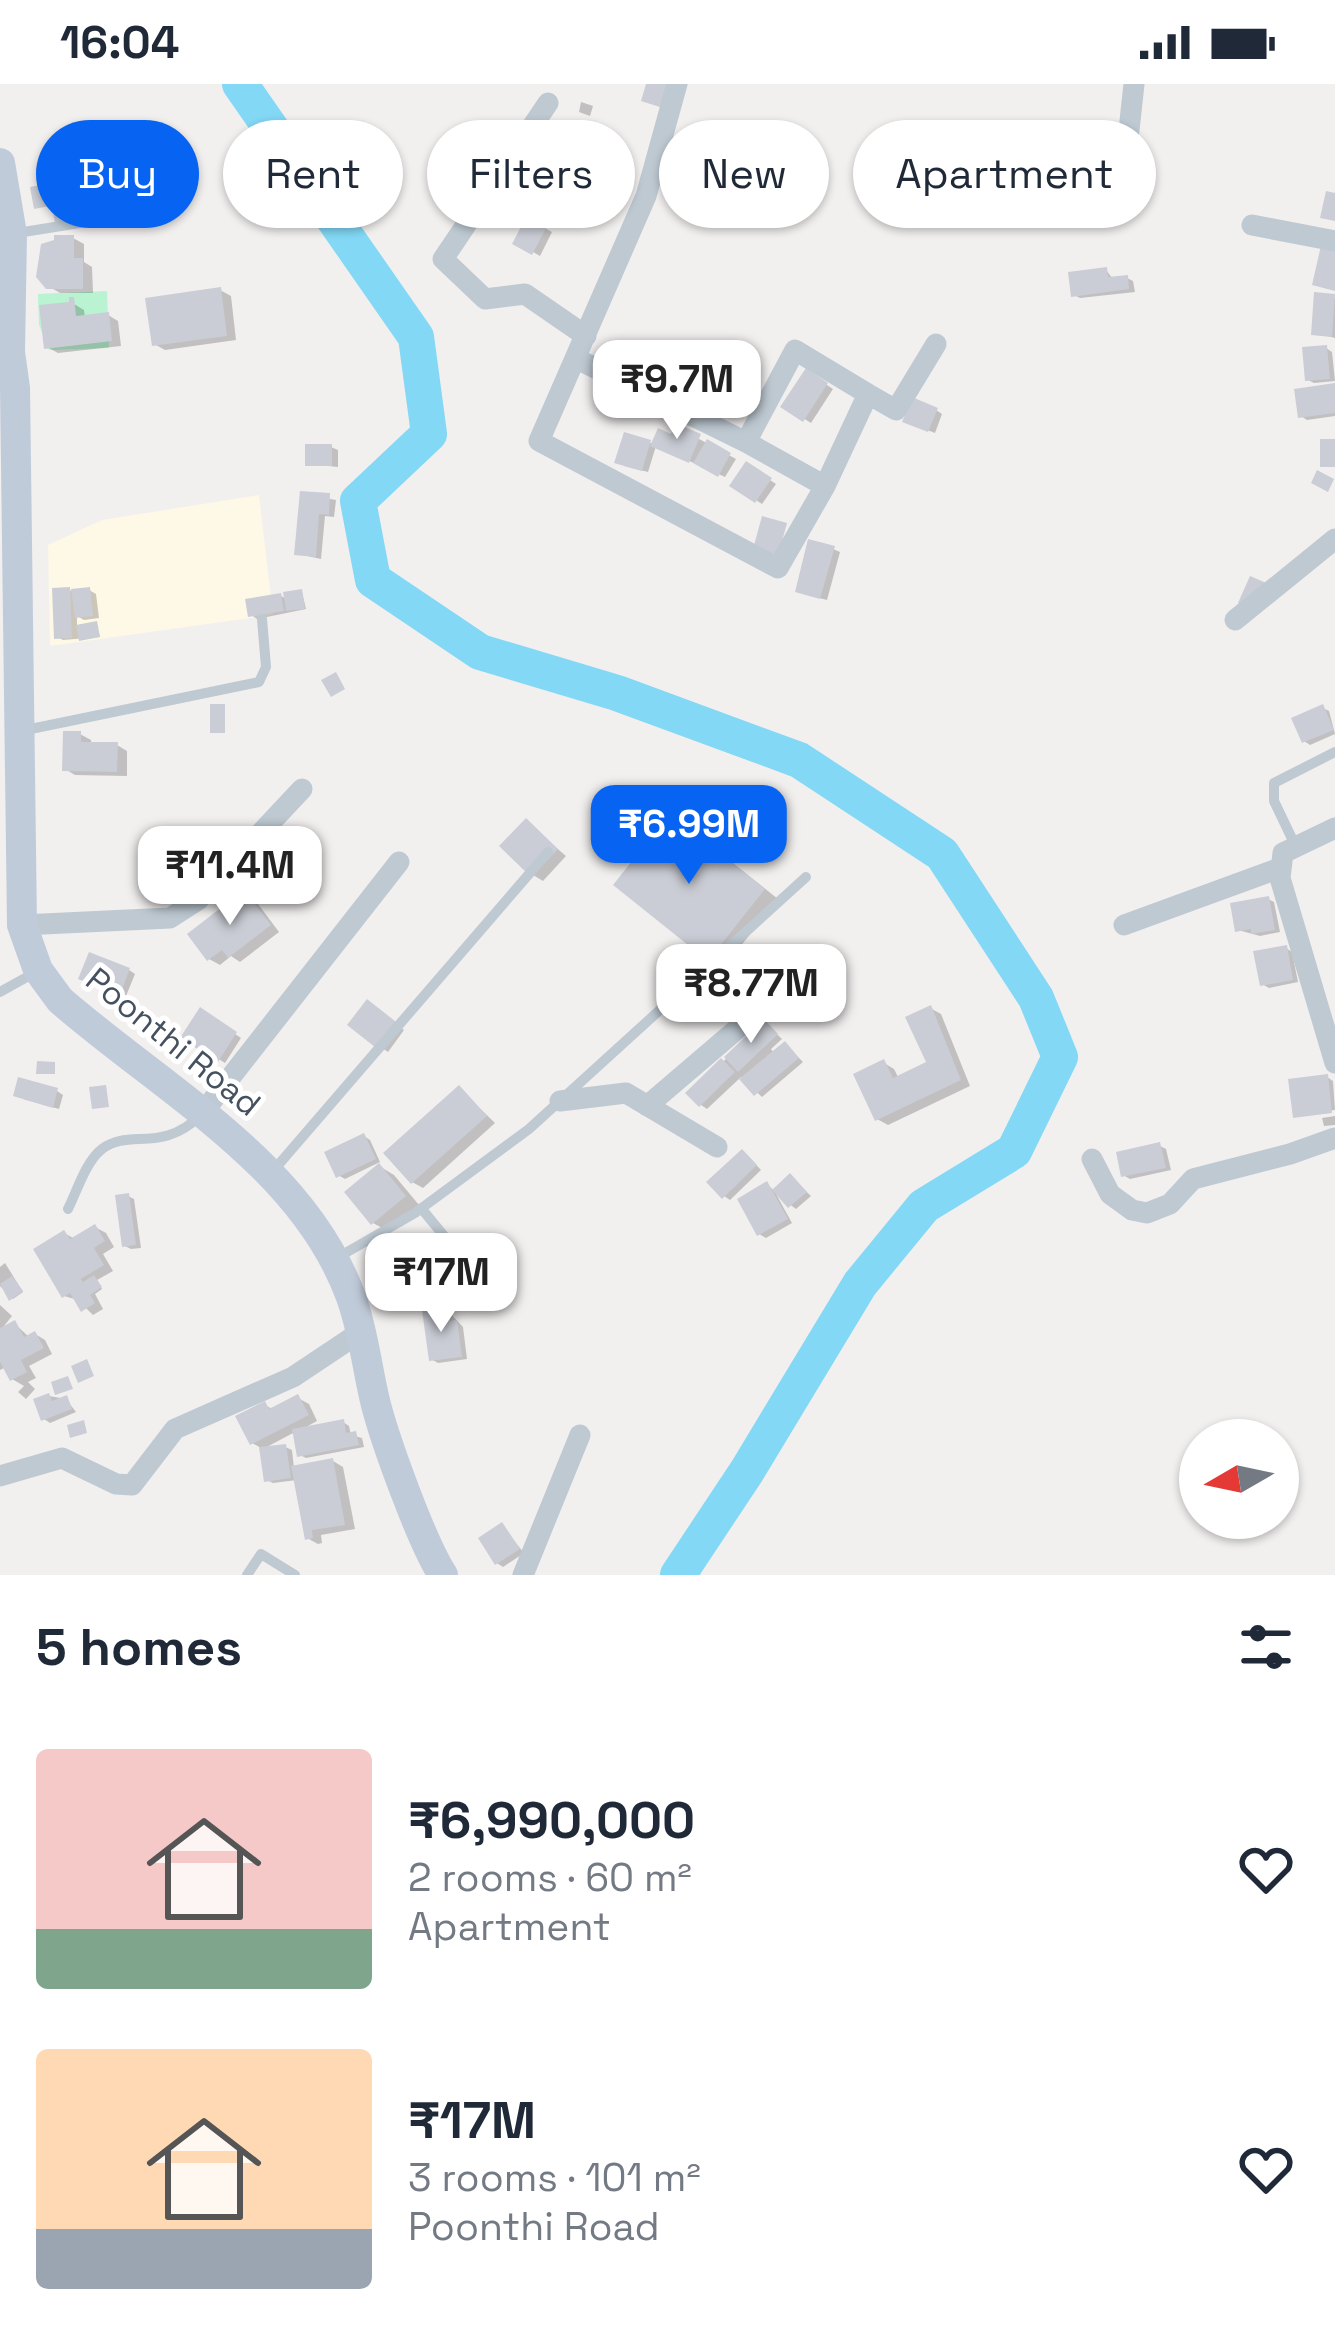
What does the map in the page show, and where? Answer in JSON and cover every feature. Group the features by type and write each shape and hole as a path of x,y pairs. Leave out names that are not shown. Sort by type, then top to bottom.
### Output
{"main road":[{"name":"Poonthi Road","path":"0,163 12,234 10,352 15,388 8,565 19,731 22,926 38,970 60,1000 246,1148 271,1173 334,1260 362,1331 376,1406 443,1575"}],"street":[{"path":"676,84 646,196 539,441 778,568 825,486 868,394"},
{"path":"1130,120 1134,84"},
{"path":"548,103 443,259 485,298 525,294 586,336"},
{"path":"1252,225 1335,241"},
{"path":"746,442 795,350 896,410 936,344"},
{"path":"577,359 825,486"},
{"path":"1235,620 1335,539"},
{"path":"22,926 170,918 198,900 302,789"},
{"path":"1335,828 1283,853 1280,868 1335,1063"},
{"path":"201,1114 399,862"},
{"path":"1124,925 1280,868"},
{"path":"647,1106 757,1012"},
{"path":"560,1101 626,1093 717,1147"},
{"path":"1092,1159 1110,1194 1132,1210 1147,1213 1170,1204 1193,1179 1335,1138"},
{"path":"0,1476 62,1458 116,1484 131,1485 175,1429 293,1377 362,1331"},
{"path":"523,1575 580,1435"}],"lane":[{"path":"12,234 49,228"},
{"path":"19,731 259,682 266,667 262,619"},
{"path":"1296,847 1274,801 1274,782 1335,752"},
{"path":"271,1173 548,852"},
{"path":"334,1260 421,1208 529,1129 806,877"},
{"path":"0,992 38,970"},
{"path":"68,1208 105,1147 171,1137 201,1114"},
{"path":"421,1208 477,1276"},
{"path":"247,1575 261,1554 295,1575"}],"shaded area":[{"path":"259,495 273,615 50,646 48,545 102,520"}],"green space":[{"path":"107,291 109,348 49,350 39,325 38,294"}],"building":[{"path":"646,84 670,84 663,108 641,101"},
{"path":"36,186 36,209 34,209 30,187"},
{"path":"1326,191 1335,193 1335,221 1320,218"},
{"path":"520,228 546,228 532,255 512,244"},
{"path":"54,235 74,235 74,258 83,258 83,289 46,289 36,277 41,244 54,240"},
{"path":"1322,241 1335,245 1335,291 1312,285"},
{"path":"1107,267 1108,277 1128,275 1129,289 1071,297 1068,272"},
{"path":"221,287 227,336 152,346 145,298"},
{"path":"1314,292 1335,294 1332,337 1311,335"},
{"path":"74,297 76,316 109,312 112,341 44,349 39,305 69,302"},
{"path":"1327,345 1330,379 1305,381 1302,347"},
{"path":"806,368 828,383 803,422 780,407"},
{"path":"1335,383 1335,413 1298,418 1294,389"},
{"path":"912,397 938,408 928,432 902,422"},
{"path":"675,423 701,434 689,463 650,446 658,428 671,434"},
{"path":"624,432 651,440 642,471 614,463"},
{"path":"707,439 731,453 718,477 693,463"},
{"path":"1320,439 1335,439 1335,467 1320,467"},
{"path":"305,444 332,444 332,466 305,466"},
{"path":"746,461 772,478 755,503 729,486"},
{"path":"1317,470 1334,479 1328,492 1311,483"},
{"path":"300,491 330,493 329,515 319,514 316,557 294,555"},
{"path":"762,516 787,523 778,556 753,549"},
{"path":"808,539 835,546 820,599 795,592"},
{"path":"1250,576 1271,585 1260,612 1238,603"},
{"path":"70,587 72,638 54,639 52,588"},
{"path":"90,587 93,616 75,618 71,589"},
{"path":"302,589 305,609 286,611 283,592"},
{"path":"281,593 284,611 248,617 245,599"},
{"path":"97,621 100,637 79,641 76,625"},
{"path":"336,672 345,689 331,697 321,680"},
{"path":"210,704 225,704 225,733 210,733"},
{"path":"1323,704 1334,730 1302,743 1291,718"},
{"path":"63,731 81,731 81,742 118,742 117,772 62,771"},
{"path":"670,813 765,889 708,961 613,885"},
{"path":"526,818 558,849 531,877 499,846"},
{"path":"244,890 271,925 228,958 222,950 207,961 187,934"},
{"path":"1269,896 1275,930 1235,932 1230,903"},
{"path":"1287,945 1293,980 1260,986 1253,951"},
{"path":"89,952 130,968 120,995 78,979"},
{"path":"367,999 400,1025 380,1051 347,1025"},
{"path":"931,1005 961,1080 875,1121 853,1074 884,1059 893,1078 926,1062 905,1017"},
{"path":"200,1007 237,1032 218,1062 180,1038"},
{"path":"764,1019 778,1034 738,1072 724,1057"},
{"path":"785,1041 799,1058 754,1096 739,1079"},
{"path":"721,1058 735,1072 699,1107 685,1093"},
{"path":"37,1061 55,1062 55,1074 36,1074"},
{"path":"1328,1074 1332,1113 1293,1118 1288,1079"},
{"path":"18,1077 58,1088 53,1108 13,1096"},
{"path":"106,1085 109,1107 92,1109 89,1087"},
{"path":"459,1085 487,1116 411,1184 383,1153"},
{"path":"364,1133 376,1159 336,1178 324,1152"},
{"path":"1160,1142 1166,1168 1121,1177 1116,1152"},
{"path":"742,1149 757,1165 722,1199 706,1182"},
{"path":"379,1163 406,1196 371,1225 344,1192"},
{"path":"790,1173 807,1192 788,1208 772,1190"},
{"path":"767,1181 788,1219 757,1236 737,1199"},
{"path":"129,1193 136,1245 122,1247 115,1195"},
{"path":"95,1224 105,1241 94,1248 104,1265 81,1279 94,1275 102,1287 90,1295 95,1303 81,1312 70,1293 62,1298 33,1249 64,1230 70,1239"},
{"path":"12,1276 23,1291 9,1301 0,1284"},
{"path":"448,1307 450,1321 457,1320 462,1357 429,1361 422,1310"},
{"path":"15,1320 24,1337 35,1331 44,1348 21,1360 27,1372 10,1381 0,1362 0,1328"},
{"path":"87,1359 94,1376 78,1383 71,1366"},
{"path":"68,1376 73,1389 55,1395 51,1382"},
{"path":"49,1393 52,1401 67,1395 72,1409 41,1421 33,1399"},
{"path":"298,1394 309,1415 250,1445 235,1416 265,1401 269,1409"},
{"path":"344,1419 346,1433 356,1431 359,1445 297,1457 292,1429"},
{"path":"84,1420 87,1433 70,1438 67,1425"},
{"path":"286,1444 291,1478 264,1482 259,1447"},
{"path":"333,1458 345,1525 312,1530 313,1538 305,1540 291,1466"},
{"path":"502,1522 520,1549 495,1565 478,1538"}],"waterway":[{"path":"240,84 416,337 429,434 358,501 373,580 480,652 617,693 799,760 942,854 1036,998 1060,1057 1014,1151 924,1206 860,1284 678,1575"}]}
